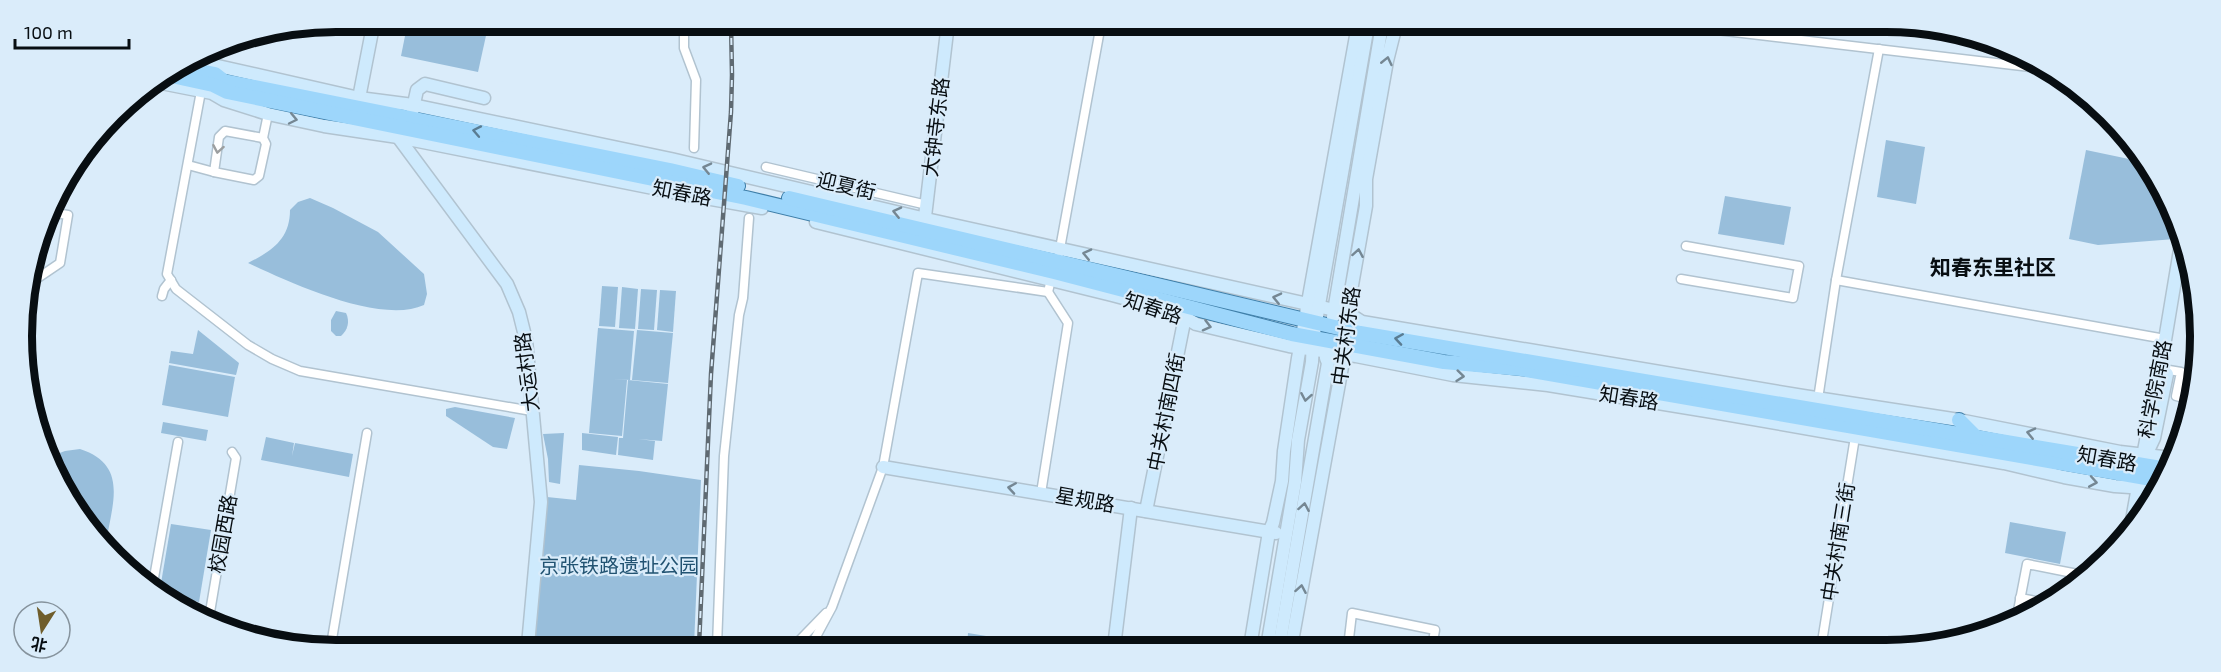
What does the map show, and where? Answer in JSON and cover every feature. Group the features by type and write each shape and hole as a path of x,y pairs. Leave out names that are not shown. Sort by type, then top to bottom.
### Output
{"main road":[{"name":"知春路","path":"183,72 199,70 213,85 227,92 670,170 922,234 1338,328 1976,437 2141,468 2155,476"},
{"name":"知春路","path":"1055,265 1186,313 1307,343 1444,362 1512,368 2038,459 2159,469"},
{"path":"1685,397 1713,412"},
{"path":"1959,420 1976,437"},
{"path":"2038,459 2049,473"}],"street":[{"path":"359,98 372,32"},
{"path":"684,32 684,48 696,80 694,148"},
{"name":"大钟寺东路","path":"922,234 947,32"},
{"path":"1041,493 1068,323 1048,292 1099,32"},
{"name":"中关村东路","path":"1313,306 1358,32"},
{"path":"1356,39 1362,32"},
{"name":"中关村东路","path":"1251,640 1269,532 1282,481 1284,451 1367,32"},
{"name":"中关村东路","path":"1280,640 1328,363 1335,348 1338,328 1334,311 1381,32"},
{"name":"中关村东路","path":"1338,328 1348,313 1366,206 1366,179 1394,32"},
{"path":"1734,32 2027,67"},
{"path":"1818,399 1836,280 1879,49"},
{"path":"199,70 188,165 167,274 176,289 248,345 300,371 532,411"},
{"name":"知春路","path":"199,70 268,114 324,126 406,122"},
{"name":"知春路","path":"178,76 199,70 359,98 406,122 683,194 922,234"},
{"path":"406,122 417,90 425,84 484,98"},
{"path":"188,165 254,180 260,177 266,144 263,138 268,114"},
{"name":"大运村路","path":"406,122 507,284 519,312 525,340 541,502 528,640"},
{"path":"214,172 219,137 225,131 263,138"},
{"name":"迎夏街","path":"766,167 927,205"},
{"path":"37,279 60,263 68,215 58,213"},
{"path":"717,640 724,456 739,315 743,298 749,218"},
{"path":"1680,279 1793,298 1799,266 1686,246"},
{"name":"科学院南路","path":"2164,369 2166,339 2179,257"},
{"name":"知春路","path":"1055,265 1193,279 1348,313 1362,322 2035,434 2141,468 2153,481"},
{"name":"知春路","path":"1055,265 1113,295 1186,313"},
{"path":"814,640 832,607 883,467 918,273 1048,292"},
{"name":"科学院南路","path":"2133,512 2141,468 2154,438 2164,369 2183,275"},
{"name":"中关村南四街","path":"1146,511 1193,279"},
{"path":"162,296 171,280"},
{"path":"1836,280 2166,339"},
{"path":"1113,295 1127,292"},
{"name":"中关村东路","path":"1268,640 1295,482 1298,440 1312,362 1307,343"},
{"name":"知春路","path":"1335,348 1453,375 1548,385 1713,412 2115,486 2141,468 2163,461"},
{"name":"中关村东路","path":"1292,640 1342,367 1335,348"},
{"path":"2164,369 2181,372 2176,396 2183,398"},
{"path":"332,640 367,433"},
{"name":"中关村南三街","path":"1822,640 1855,437"},
{"path":"154,580 178,442"},
{"name":"校园西路","path":"210,613 236,458 232,452"},
{"name":"星规路","path":"883,467 1286,534"},
{"path":"1115,640 1131,508"},
{"path":"2018,610 2027,564 2075,574"},
{"path":"2020,598 2035,601"},
{"path":"800,640 832,607"},
{"path":"1349,640 1352,613 1435,630 1433,640"}],"green space":[{"path":"406,32 487,32 478,72 401,56"},
{"path":"1886,140 1925,147 1916,204 1877,197"},
{"path":"2086,150 2133,160 2158,201 2173,239 2098,245 2069,239"},
{"path":"1725,196 1791,207 1784,245 1718,234"},
{"path":"310,198 378,232 424,274 427,294 424,305 405,310 384,310 360,306 310,290 248,263 265,254 278,243 287,229 290,210 298,202"},
{"path":"602,286 618,287 615,327 599,326"},
{"path":"622,287 638,289 635,329 619,328"},
{"path":"641,289 657,290 654,330 638,329"},
{"path":"660,290 676,291 673,332 657,330"},
{"path":"336,311 346,313 348,319 347,328 341,336 336,336 331,331 331,320"},
{"path":"598,328 634,331 630,380 612,379 627,380 622,436 589,433"},
{"path":"198,330 239,363 236,375 169,363 171,351 193,354"},
{"path":"637,330 673,333 668,383 632,380"},
{"path":"169,365 235,377 228,417 162,405"},
{"path":"628,380 668,384 662,441 638,439 655,441 653,460 618,455 619,438 623,438"},
{"path":"455,407 515,418 507,449 493,447 446,416 446,409"},
{"path":"163,422 208,430 206,441 161,433"},
{"path":"564,433 560,484 549,482 548,459 543,434"},
{"path":"582,433 618,437 616,455 582,450"},
{"path":"266,437 294,443 292,456 295,443 353,454 349,477 261,460"},
{"path":"80,449 95,456 106,465 111,475 114,487 107,537 83,505 63,471 56,454"},
{"name":"京张铁路遗址公园","path":"579,465 701,480 694,640 531,640 547,497 576,500"},
{"path":"2010,522 2066,532 2060,564 2005,553"},
{"path":"171,524 211,530 199,602 183,599 161,585"},
{"path":"968,633 1011,640 967,640"}],"railway":[{"path":"699,640 711,374 731,112 731,32"}],"district":[{"name":"知春东里社区","path":"1993,268"}]}
